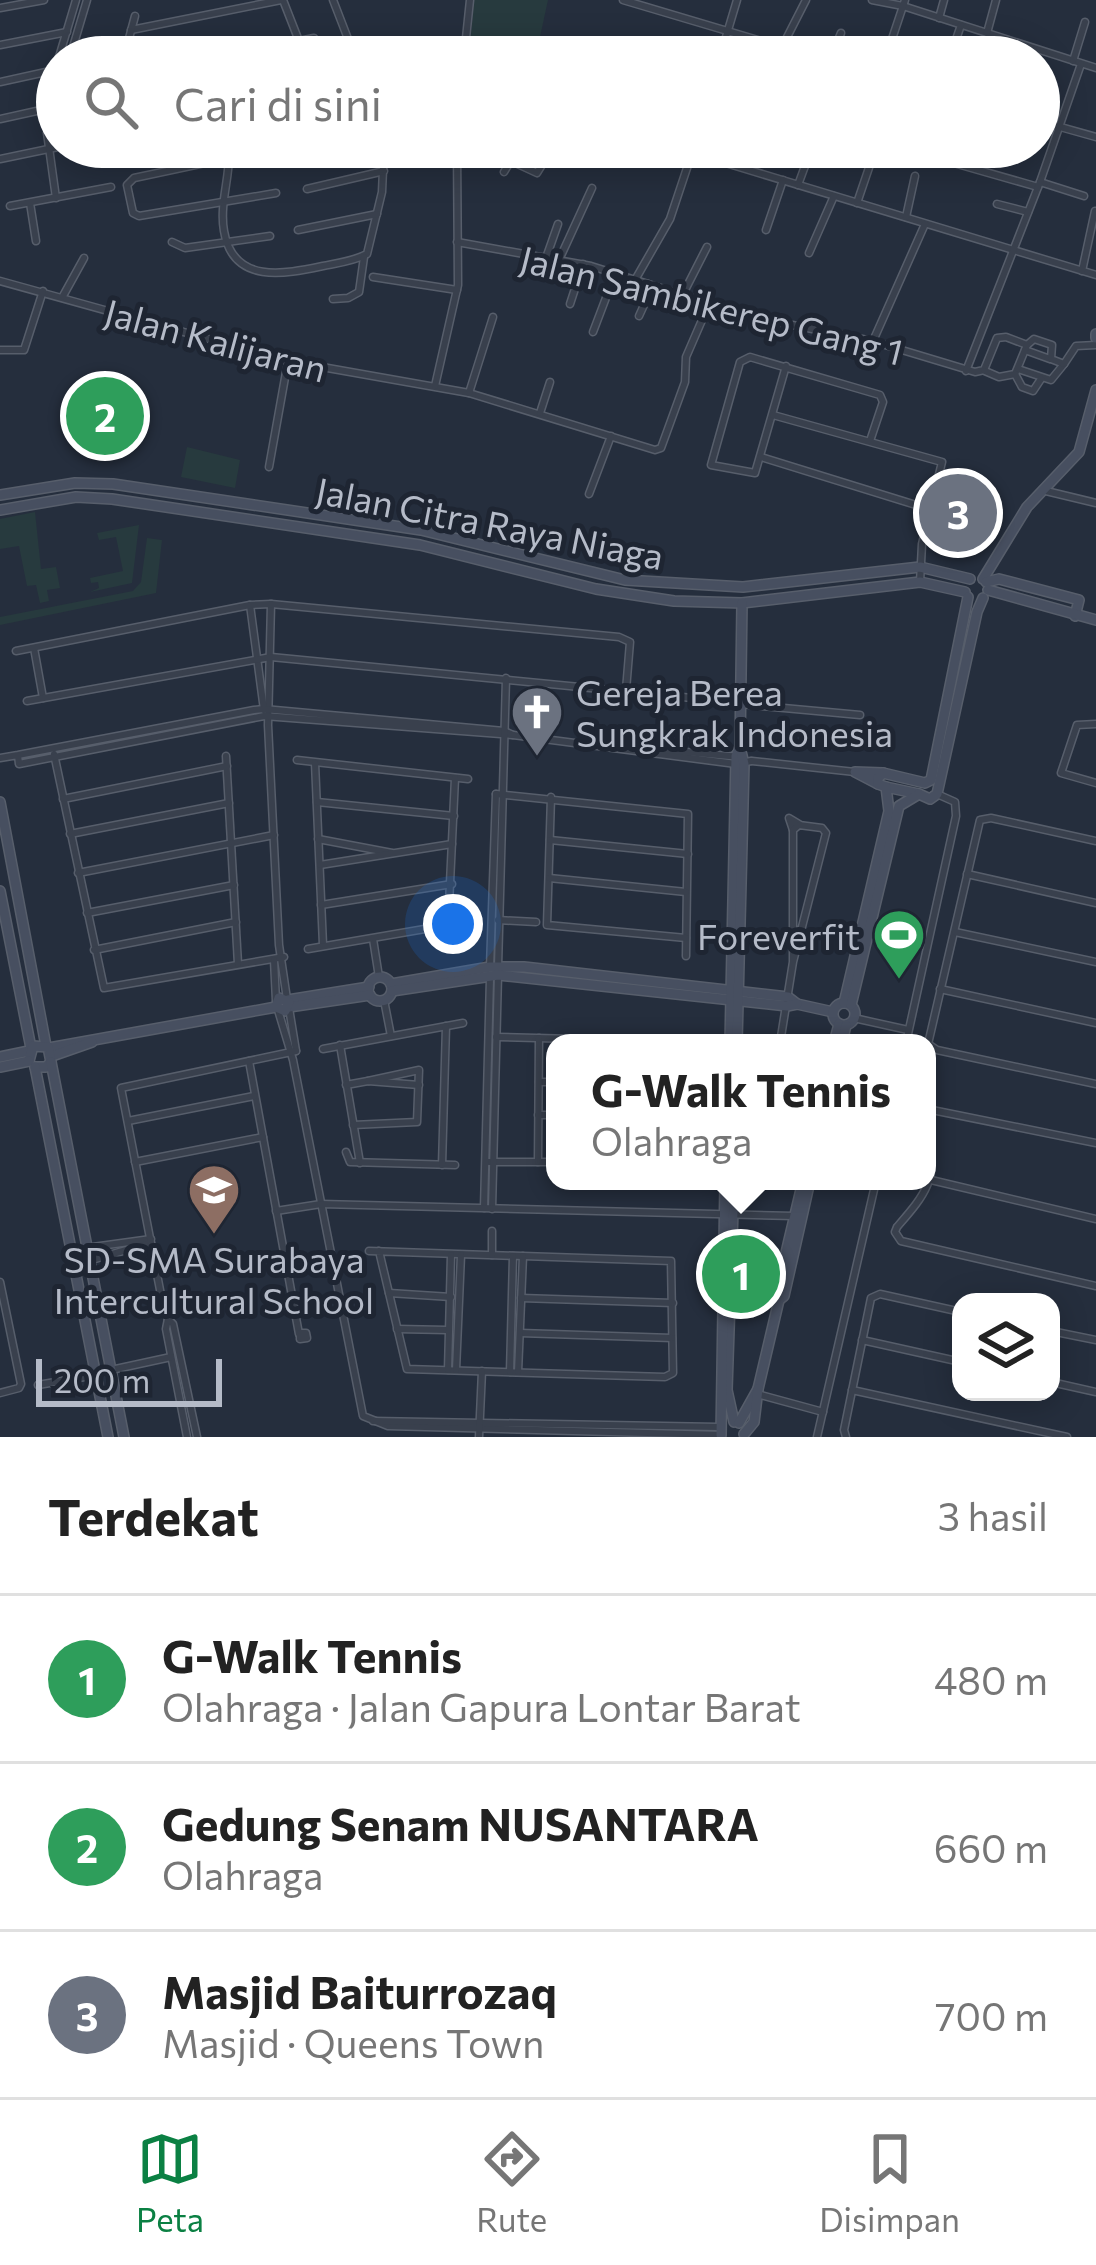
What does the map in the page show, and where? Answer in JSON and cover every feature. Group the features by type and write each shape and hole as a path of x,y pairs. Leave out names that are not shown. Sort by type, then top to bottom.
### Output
{"street":[{"path":"0,8 44,0"},
{"path":"66,36 76,0"},
{"path":"76,36 87,0"},
{"path":"131,30 282,0 296,36"},
{"path":"333,0 347,36"},
{"path":"466,36 470,0"},
{"path":"623,0 747,36"},
{"path":"726,36 737,0"},
{"path":"784,36 806,0"},
{"path":"872,0 904,3 993,36"},
{"path":"939,18 944,0"},
{"path":"987,34 996,0"},
{"path":"893,36 904,3"},
{"path":"129,36 135,16"},
{"path":"1085,22 1060,127 1096,137"},
{"path":"957,36 961,25"},
{"path":"46,36 67,32"},
{"path":"839,36 841,32"},
{"path":"0,45 36,38"},
{"path":"1060,57 1096,68"},
{"path":"0,82 36,71"},
{"path":"0,118 36,111"},
{"path":"0,159 36,152"},
{"path":"50,168 56,198"},
{"path":"185,168 134,178 127,185 136,216 276,193"},
{"path":"229,168 224,203 227,244 234,256 269,275 364,256"},
{"path":"435,386 457,290 458,168"},
{"path":"504,172 507,168"},
{"path":"635,280 670,219 688,168"},
{"path":"748,168 1096,275"},
{"path":"798,185 804,168"},
{"path":"857,203 869,168"},
{"path":"976,168 1084,196"},
{"path":"966,370 1045,168"},
{"path":"307,189 384,171 358,292 333,299"},
{"path":"905,218 915,176"},
{"path":"766,230 784,180"},
{"path":"10,206 111,187"},
{"path":"560,260 592,188"},
{"path":"809,253 834,196"},
{"path":"30,203 36,242"},
{"path":"997,203 1028,212"},
{"path":"1082,271 1095,211"},
{"path":"298,230 378,214"},
{"path":"546,258 558,224"},
{"path":"872,341 925,224"},
{"path":"172,242 180,248 270,236"},
{"name":"Jalan Sambikerep Gang 1","path":"457,242 583,264 775,323 872,341 966,370 984,370 999,377 1017,372"},
{"path":"682,296 707,247"},
{"path":"63,296 84,258"},
{"path":"571,304 583,264"},
{"path":"593,332 615,274"},
{"path":"373,277 457,290"},
{"name":"Jalan Kalijaran","path":"0,281 288,361 469,393 657,451 670,429 685,382 686,357 709,304"},
{"path":"639,316 649,294 648,284"},
{"path":"0,350 24,350 43,290"},
{"path":"469,393 493,317"},
{"path":"984,370 997,338 1006,337 1064,364"},
{"path":"1041,379 1033,391 1022,387 1017,372 1026,348 1038,339 1052,345 1051,359"},
{"path":"1017,372 1054,379 1076,346 1096,339"},
{"path":"786,366 755,473 711,465 740,362 750,357 786,366 880,395 883,402 870,441"},
{"path":"269,467 288,361"},
{"path":"540,413 550,382"},
{"path":"0,758 19,759 267,715 503,734 855,772 930,799 937,794 982,586 1012,526 1079,452 1096,390"},
{"path":"1085,431 1096,409"},
{"path":"773,415 942,462 920,582"},
{"path":"590,494 611,436"},
{"path":"761,457 930,509"},
{"name":"Jalan Citra Raya Niaga","path":"0,495 75,483 113,484 442,534 625,580 710,588 920,567 982,586"},
{"path":"1042,490 1096,503"},
{"name":"Jalan Citra Raya Niaga","path":"0,510 76,497 112,499 460,553 623,595 742,603 920,582 967,594 982,586"},
{"path":"280,526 282,510"},
{"path":"831,578 833,594"},
{"path":"882,781 931,780 967,594 998,579 1079,600 1075,616"},
{"path":"623,595 625,580"},
{"path":"982,586 1096,620"},
{"path":"732,1034 742,758 742,603"},
{"path":"271,604 267,715 283,1005 362,1415 388,1426 482,1421 722,1434"},
{"path":"16,651 271,604 619,637 630,642 626,690"},
{"path":"250,605 267,715"},
{"path":"34,648 43,699"},
{"path":"27,701 271,657 723,701"},
{"path":"488,1209 506,678"},
{"path":"741,704 860,715"},
{"path":"1096,724 1077,724 1061,773 1096,783"},
{"path":"54,753 102,985 107,989 279,958"},
{"path":"226,756 238,964"},
{"path":"297,760 468,779"},
{"path":"315,763 323,947"},
{"path":"63,799 227,766"},
{"path":"308,949 448,926 455,778"},
{"path":"843,1020 890,811 882,781"},
{"path":"500,792 686,813 686,956"},
{"path":"840,1034 899,806 919,794"},
{"path":"907,1034 956,816 955,802 937,794"},
{"path":"551,797 547,925 686,938"},
{"path":"0,802 124,1437"},
{"path":"317,802 454,816"},
{"path":"70,834 229,803"},
{"path":"931,1034 978,823 985,818 1096,841"},
{"path":"782,1034 794,962 796,828 822,828 826,833 794,962"},
{"path":"79,873 274,835"},
{"path":"318,839 396,854"},
{"path":"550,840 688,854"},
{"path":"320,865 453,844"},
{"path":"968,874 1096,903"},
{"path":"549,878 686,892"},
{"path":"321,904 452,884"},
{"path":"87,913 234,885"},
{"path":"0,891 108,1437"},
{"path":"495,920 536,922"},
{"path":"94,950 236,922"},
{"path":"955,932 1096,962"},
{"path":"373,939 379,977 389,992 391,1036"},
{"path":"0,1067 92,1042 494,971 790,1002 843,1020 908,1030"},
{"path":"492,1069 494,971"},
{"path":"369,991 379,977"},
{"path":"940,989 1096,1023"},
{"path":"323,1049 463,1024"},
{"path":"442,1165 446,1026"},
{"path":"496,1036 546,1038"},
{"path":"538,1162 539,1038"},
{"path":"340,1046 360,1163"},
{"path":"936,1049 1096,1084"},
{"path":"0,1057 31,1057 46,1067 50,1053"},
{"path":"187,1437 122,1090 124,1084 292,1055"},
{"path":"249,1061 299,1334"},
{"path":"346,1085 415,1069 419,1072 415,1124 353,1125"},
{"path":"368,1081 419,1085"},
{"path":"539,1082 546,1082"},
{"path":"128,1121 255,1096"},
{"path":"936,1111 1096,1143"},
{"path":"538,1114 546,1114"},
{"path":"135,1162 263,1137"},
{"path":"346,1152 347,1162 455,1165"},
{"path":"489,1162 546,1162"},
{"path":"936,1181 1096,1219"},
{"path":"722,1434 730,1190"},
{"path":"729,1214 728,1390 743,1436 754,1422 804,1190"},
{"path":"817,1437 874,1190"},
{"path":"926,1190 897,1227 901,1241 1096,1286"},
{"path":"277,1211 321,1204 798,1216"},
{"path":"492,1231 492,1256"},
{"path":"71,1250 151,1241"},
{"path":"74,1264 151,1241"},
{"path":"369,1251 379,1251 451,1255 670,1261 673,1371 670,1376 407,1369 379,1251"},
{"path":"451,1255 452,1370"},
{"path":"452,1370 449,1330 461,1255"},
{"path":"513,1256 514,1372"},
{"path":"514,1372 523,1256"},
{"path":"0,1282 4,1327 21,1384 0,1393"},
{"path":"388,1293 454,1297"},
{"path":"846,1437 874,1295 952,1310"},
{"path":"521,1298 673,1303"},
{"path":"168,1319 173,1324 196,1437"},
{"path":"397,1329 449,1330"},
{"path":"520,1333 673,1338"},
{"path":"1060,1333 1096,1340"},
{"path":"862,1340 952,1360"},
{"path":"111,1370 171,1358"},
{"path":"482,1371 482,1437"},
{"path":"38,1385 96,1376"},
{"path":"1060,1384 1096,1392"},
{"path":"852,1390 1067,1437"},
{"path":"722,1434 748,1412 757,1392"},
{"path":"757,1392 823,1412"}],"green space":[{"path":"474,0 548,0 540,36 471,36"},
{"path":"187,447 240,460 235,488 181,477"},
{"path":"35,512 41,569 56,567 60,588 47,590 49,601 40,603 36,585 27,586 19,546 0,549 0,519"},
{"path":"139,525 132,583 90,592 99,588 90,578 123,571 116,537 99,540 97,533"},
{"path":"147,538 162,540 156,593 0,625 0,617 133,591 141,582"}],"place":[{"name":"Gedung Senam NUSANTARA","path":"105,416"},
{"name":"Masjid Baiturrozaq","path":"958,513"},
{"name":"Gereja Berea Sungkrak Indonesia","path":"537,758"},
{"name":"Foreverfit","path":"899,981"},
{"name":"SD-SMA Surabaya Intercultural School","path":"214,1236"},
{"name":"G-Walk Tennis","path":"741,1274"}]}
